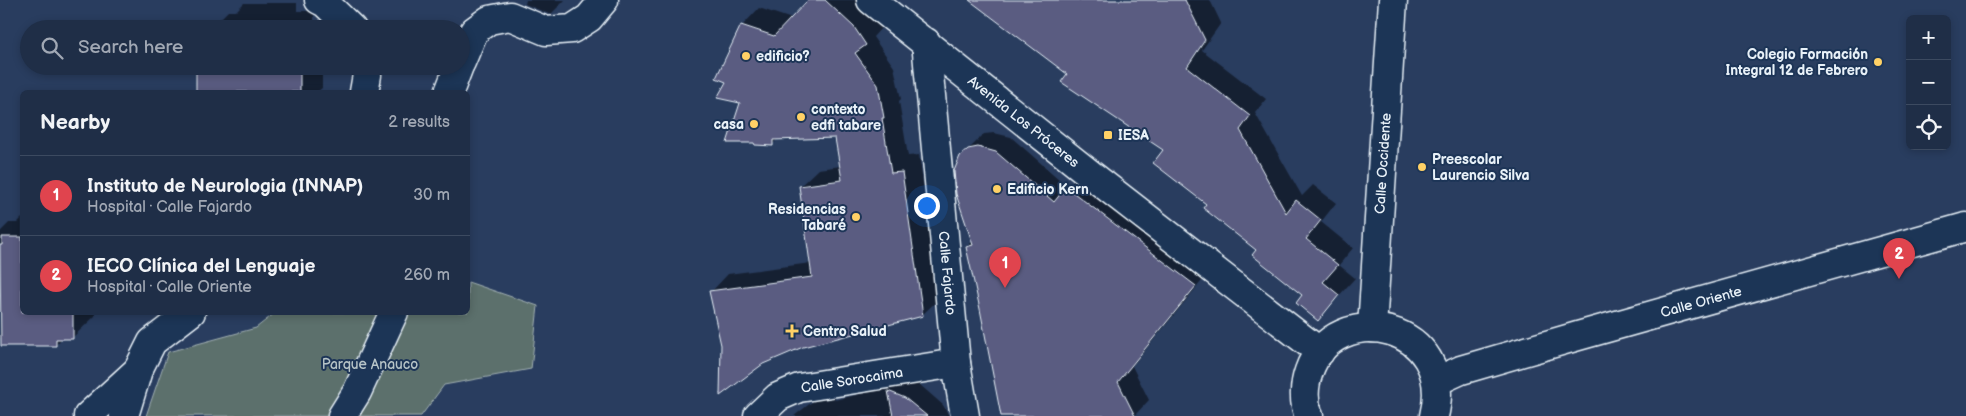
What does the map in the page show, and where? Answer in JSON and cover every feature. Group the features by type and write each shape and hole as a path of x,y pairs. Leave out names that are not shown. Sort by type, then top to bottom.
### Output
{"street":[{"path":"319,0 325,3 343,20"},
{"path":"470,41 474,31 489,20 510,16 546,31 572,29 589,18 604,0"},
{"name":"Avenida Los Próceres","path":"871,0 1090,174 1320,352"},
{"name":"Calle Occidente","path":"1372,328 1393,0"},
{"name":"Calle Fajardo","path":"926,42 956,363 965,416"},
{"path":"364,90 367,75"},
{"path":"450,90 456,75"},
{"name":"Calle Oriente","path":"1437,381 1461,370 1966,227"},
{"path":"124,416 138,370 152,342 187,315"},
{"path":"342,416 357,392 393,315"},
{"path":"1307,415 1306,381 1311,365 1320,352 1334,339 1346,333 1353,330 1372,328 1390,330 1407,338 1421,349 1431,364 1437,381 1438,401 1434,416"},
{"name":"Calle Sorocaima","path":"758,416 778,397 799,388 956,363"},
{"path":"88,416 138,370"}],"green space":[{"name":"Parque Anauco","path":"470,283 538,306 531,369 444,385 421,416 146,416 168,352 256,328 272,315 470,315"}],"building":[{"path":"808,0 825,0 854,27 866,45 855,53 878,85 891,173 902,172 923,316 803,347 763,364 720,396 721,345 709,291 812,277 799,186 842,180 835,138 773,140 773,146 755,145 754,143 727,143 740,103 717,98 726,82 716,78 741,25 774,36"},
{"path":"969,0 1185,0 1205,40 1187,67 1250,116 1240,130 1286,213 1296,200 1321,220 1306,239 1338,265 1323,282 1339,295 1318,321 1296,303 1302,295 1252,255 1256,250 1203,208 1206,204 1153,163 1163,150 1061,82 1067,74"},
{"path":"196,75 300,75 300,90 196,90"},
{"path":"978,147 996,152 1054,202 1066,187 1196,286 1118,382 1135,416 1001,416 966,247 973,245 956,194 954,171 960,156 968,149"},
{"path":"2,237 20,237 20,315 73,315 73,339 56,339 56,346 1,346 0,245 2,245"},
{"path":"888,391 905,398 927,416 893,416"}],"place":[{"name":"edificio?","path":"746,56"},
{"name":"Colegio Formación Integral 12 de Febrero","path":"1878,62"},
{"name":"contexto edfi tabare","path":"801,117"},
{"name":"casa","path":"754,124"},
{"name":"IESA","path":"1108,135"},
{"name":"Preescolar Laurencio Silva","path":"1422,167"},
{"name":"Edificio Kern","path":"997,189"},
{"name":"Residencias Tabaré","path":"856,217"},
{"name":"IECO Clínica del Lenguaje","path":"1899,279"},
{"name":"Instituto de Neurologia (INNAP)","path":"1005,288"},
{"name":"Centro Salud","path":"792,331"}]}
